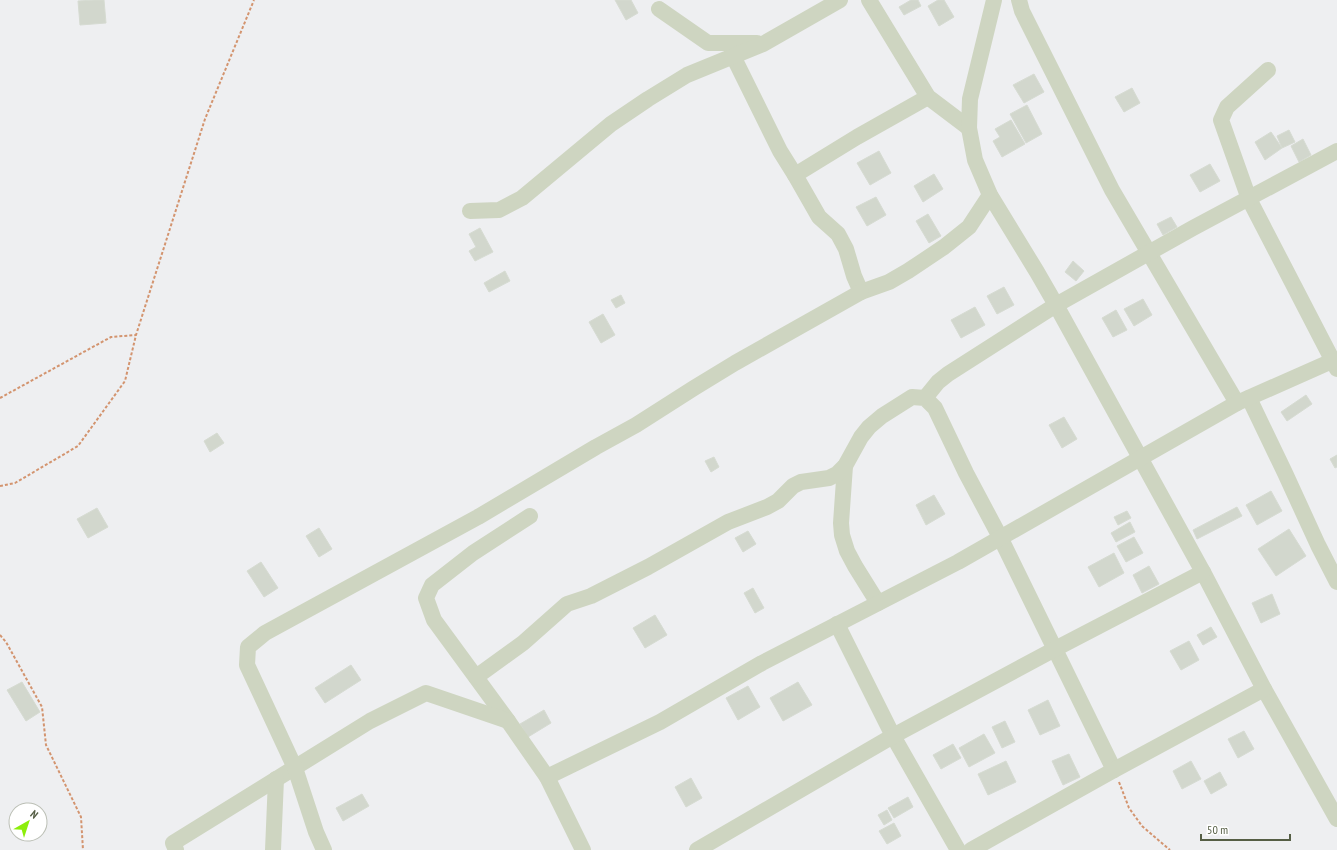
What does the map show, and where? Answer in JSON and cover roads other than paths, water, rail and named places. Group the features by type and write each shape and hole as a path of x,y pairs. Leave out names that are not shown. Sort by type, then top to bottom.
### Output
{"street":[{"path":"470,211 499,210 522,198 611,124 648,99 687,75 763,44 840,0"},
{"path":"869,0 928,97 969,128"},
{"path":"994,0 970,98 969,128 975,160 990,195 1056,305 1202,572 1264,689 1337,819"},
{"path":"1019,0 1022,11 1112,190 1286,473 1318,545 1337,582"},
{"path":"659,9 708,42 763,44"},
{"path":"733,56 780,151 818,217 838,234 846,249 854,276 861,292"},
{"path":"547,777 660,722 762,663 958,562 1243,401 1335,365 1249,199 1221,120 1227,107 1268,70"},
{"path":"795,175 857,137 928,97"},
{"path":"925,398 938,382 948,374 1056,305 1149,252 1337,151"},
{"path":"324,850 316,832 295,768 247,665 248,647 265,633 478,517 596,446 636,425 735,363 861,292 889,282 902,275 944,248 969,227 990,195"},
{"path":"476,677 523,643 567,604 591,596 648,567 728,522 767,507 778,501 793,486 801,482 829,478 838,474 845,466 861,438 882,416 912,397 925,398 935,408 1114,770"},
{"path":"845,466 841,523 842,535 847,551 878,603"},
{"path":"530,516 473,553 432,585 426,598 434,620 547,777 583,850"},
{"path":"697,850 893,736 1202,572"},
{"path":"837,624 893,736 958,850"},
{"path":"972,850 1114,770 1264,689"},
{"path":"176,850 173,843 370,721 426,693 508,721"},
{"path":"273,850 276,779"}]}
